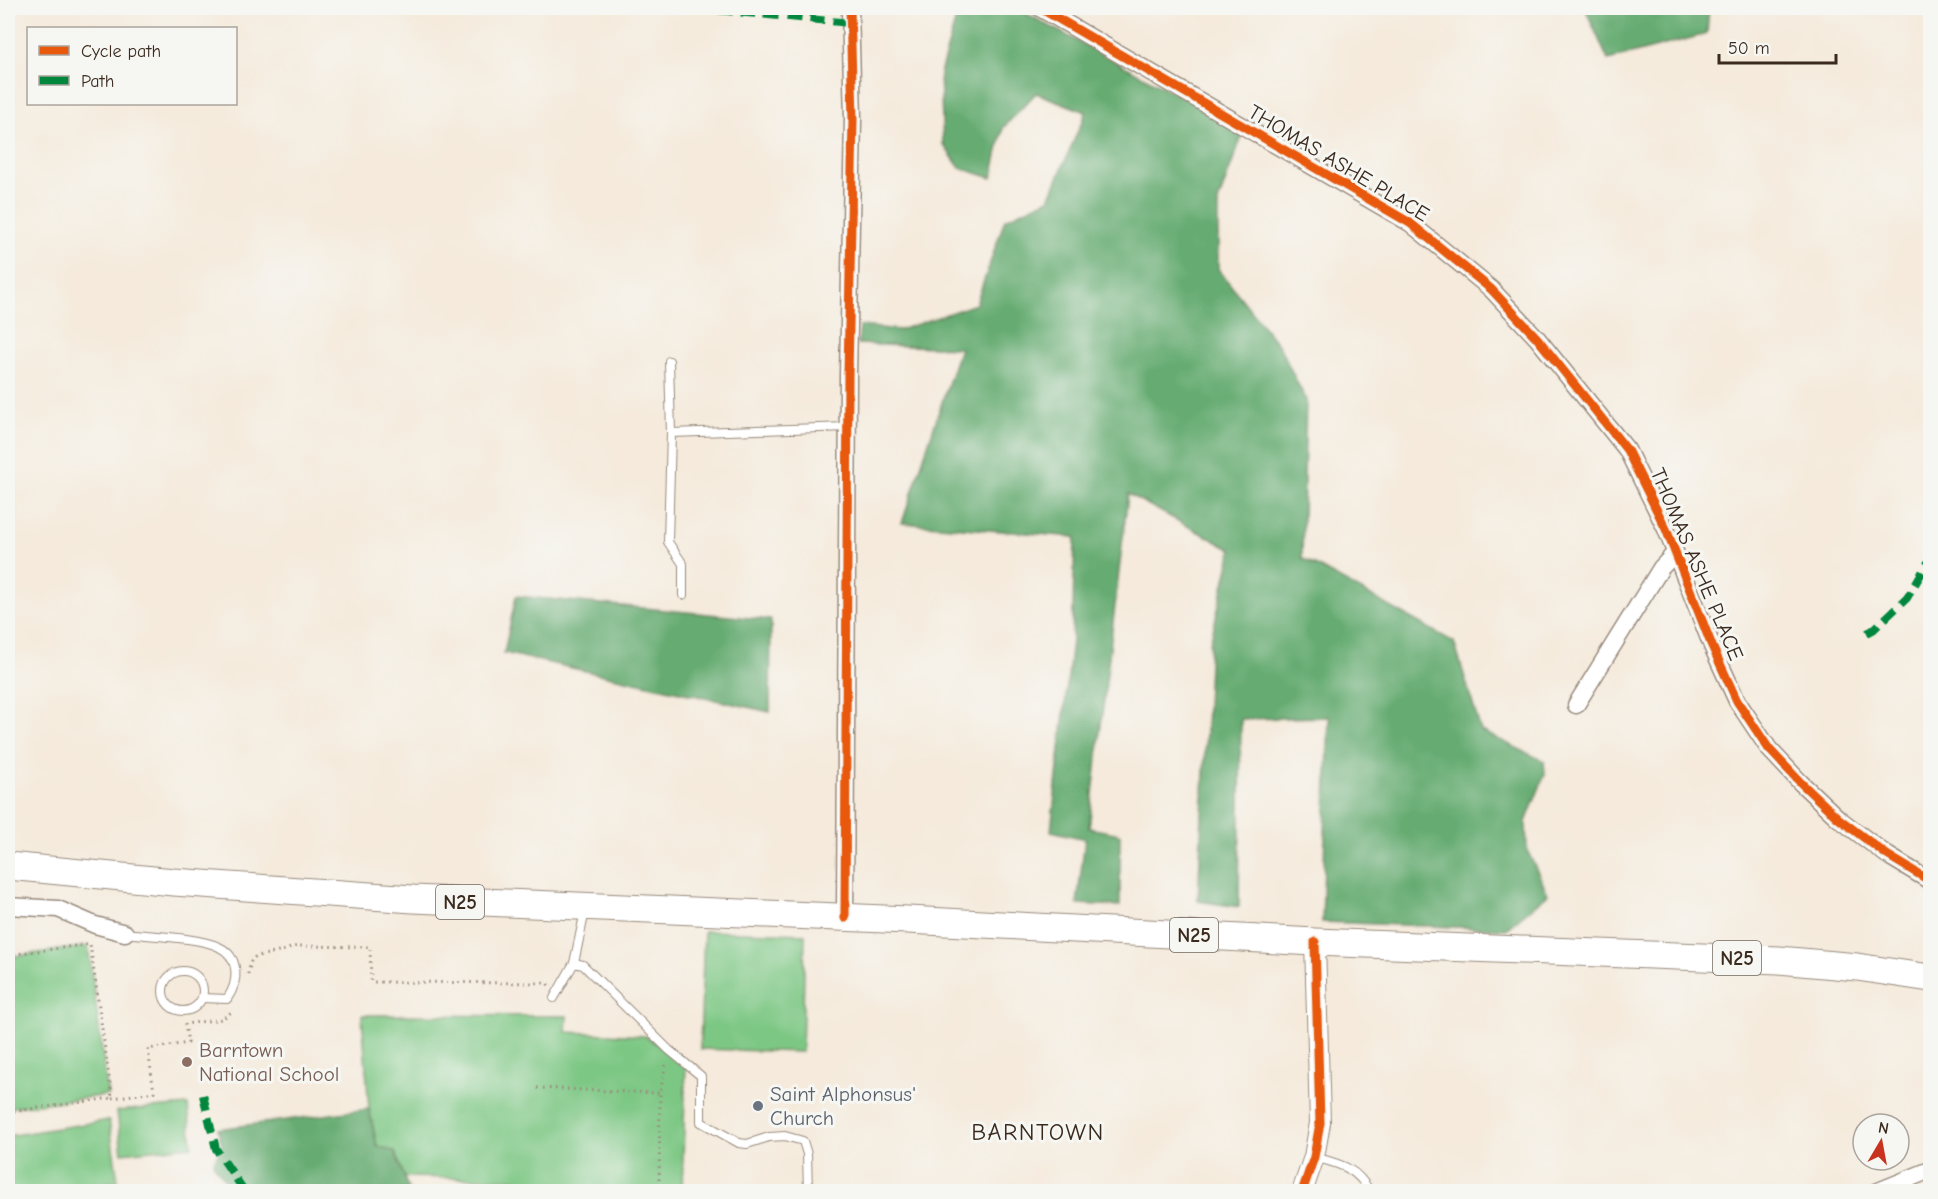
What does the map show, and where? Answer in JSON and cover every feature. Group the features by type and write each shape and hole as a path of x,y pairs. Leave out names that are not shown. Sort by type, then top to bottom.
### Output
{"highway":[{"name":"N25","path":"8,866 174,882 586,908 1047,927 1315,942 1779,960 1857,967 1930,978"}],"street":[{"path":"846,918 848,427 853,119 850,8"},
{"name":"THOMAS ASHE PLACE","path":"1040,8 1410,223 1491,289 1537,338 1627,450 1666,529 1712,646 1737,701 1769,749 1838,818 1887,855 1930,880"},
{"path":"1576,705 1661,568 1676,553"},
{"path":"8,906 58,909 95,925 125,933"},
{"path":"1302,1191 1314,1157 1320,1123 1315,942"},
{"path":"1876,1191 1930,1170"}],"lane":[{"path":"669,361 671,433 668,542 683,564 683,595"},
{"path":"671,433 848,427"},
{"path":"554,999 574,963 586,908"},
{"path":"125,933 198,941 219,947 230,956 237,971 234,989 227,999 202,998"},
{"path":"574,963 583,965 669,1050 701,1076 701,1122 739,1143 747,1144 769,1137 785,1136 803,1141 807,1154 808,1191"},
{"path":"182,971 195,974 203,985 202,998 195,1008 176,1010 166,1002 163,988 165,982 169,976 182,971"},
{"path":"1314,1157 1345,1166 1362,1178 1370,1191"}],"path":[{"path":"8,955 90,944 112,1098"},
{"path":"246,983 251,961 256,956 275,953 297,945 370,947 371,982 547,983 554,999"},
{"path":"8,1112 154,1092 148,1049 188,1043 185,1024 222,1019 238,1006 227,999"},
{"path":"659,1191 660,1093 669,1050"},
{"path":"537,1088 660,1093"}],"green space":[{"path":"962,8 1016,8 1244,130 1218,202 1218,269 1279,346 1306,400 1302,558 1454,642 1481,731 1544,761 1545,774 1526,822 1527,850 1548,894 1506,929 1322,922 1329,717 1241,719 1239,907 1198,901 1210,643 1232,550 1128,494 1089,828 1120,834 1120,906 1077,904 1085,839 1051,831 1072,640 1075,537 902,523 960,348 858,344 860,326 900,330 976,304 1005,219 1049,199 1086,112 1036,93 1003,128 992,178 960,168 943,144 940,73 956,18"},
{"path":"1585,8 1709,8 1707,34 1608,60"},
{"path":"516,596 771,620 770,712 504,653"},
{"path":"704,931 805,934 802,1052 700,1049"},
{"path":"88,946 108,1095 8,1108 8,957"},
{"path":"362,1015 567,1016 566,1032 645,1036 686,1063 682,1191 569,1192 511,1179 404,1177 395,1152 377,1146 369,1109"},
{"path":"188,1105 192,1146 122,1153 117,1111"},
{"path":"369,1109 377,1146 395,1152 409,1191 233,1191 213,1163 222,1145 218,1129"},
{"path":"109,1120 118,1181 47,1191 8,1191 8,1136"}],"marked path":[{"path":"695,8 851,23"},
{"path":"1867,633 1907,598 1930,559"},
{"path":"203,1095 216,1149 245,1192"}],"cycle path":[{"path":"845,918 848,376 853,119 850,8"},
{"path":"1040,8 1410,223 1491,289 1537,338 1627,450 1666,529 1712,646 1737,701 1769,749 1838,818 1887,855 1930,881"},
{"path":"1302,1192 1314,1157 1320,1123 1315,942"}],"place":[{"name":"Barntown National School","path":"187,1062"},
{"name":"Saint Alphonsus' Church","path":"758,1106"}],"district":[{"name":"BARNTOWN","path":"1038,1132"}]}
